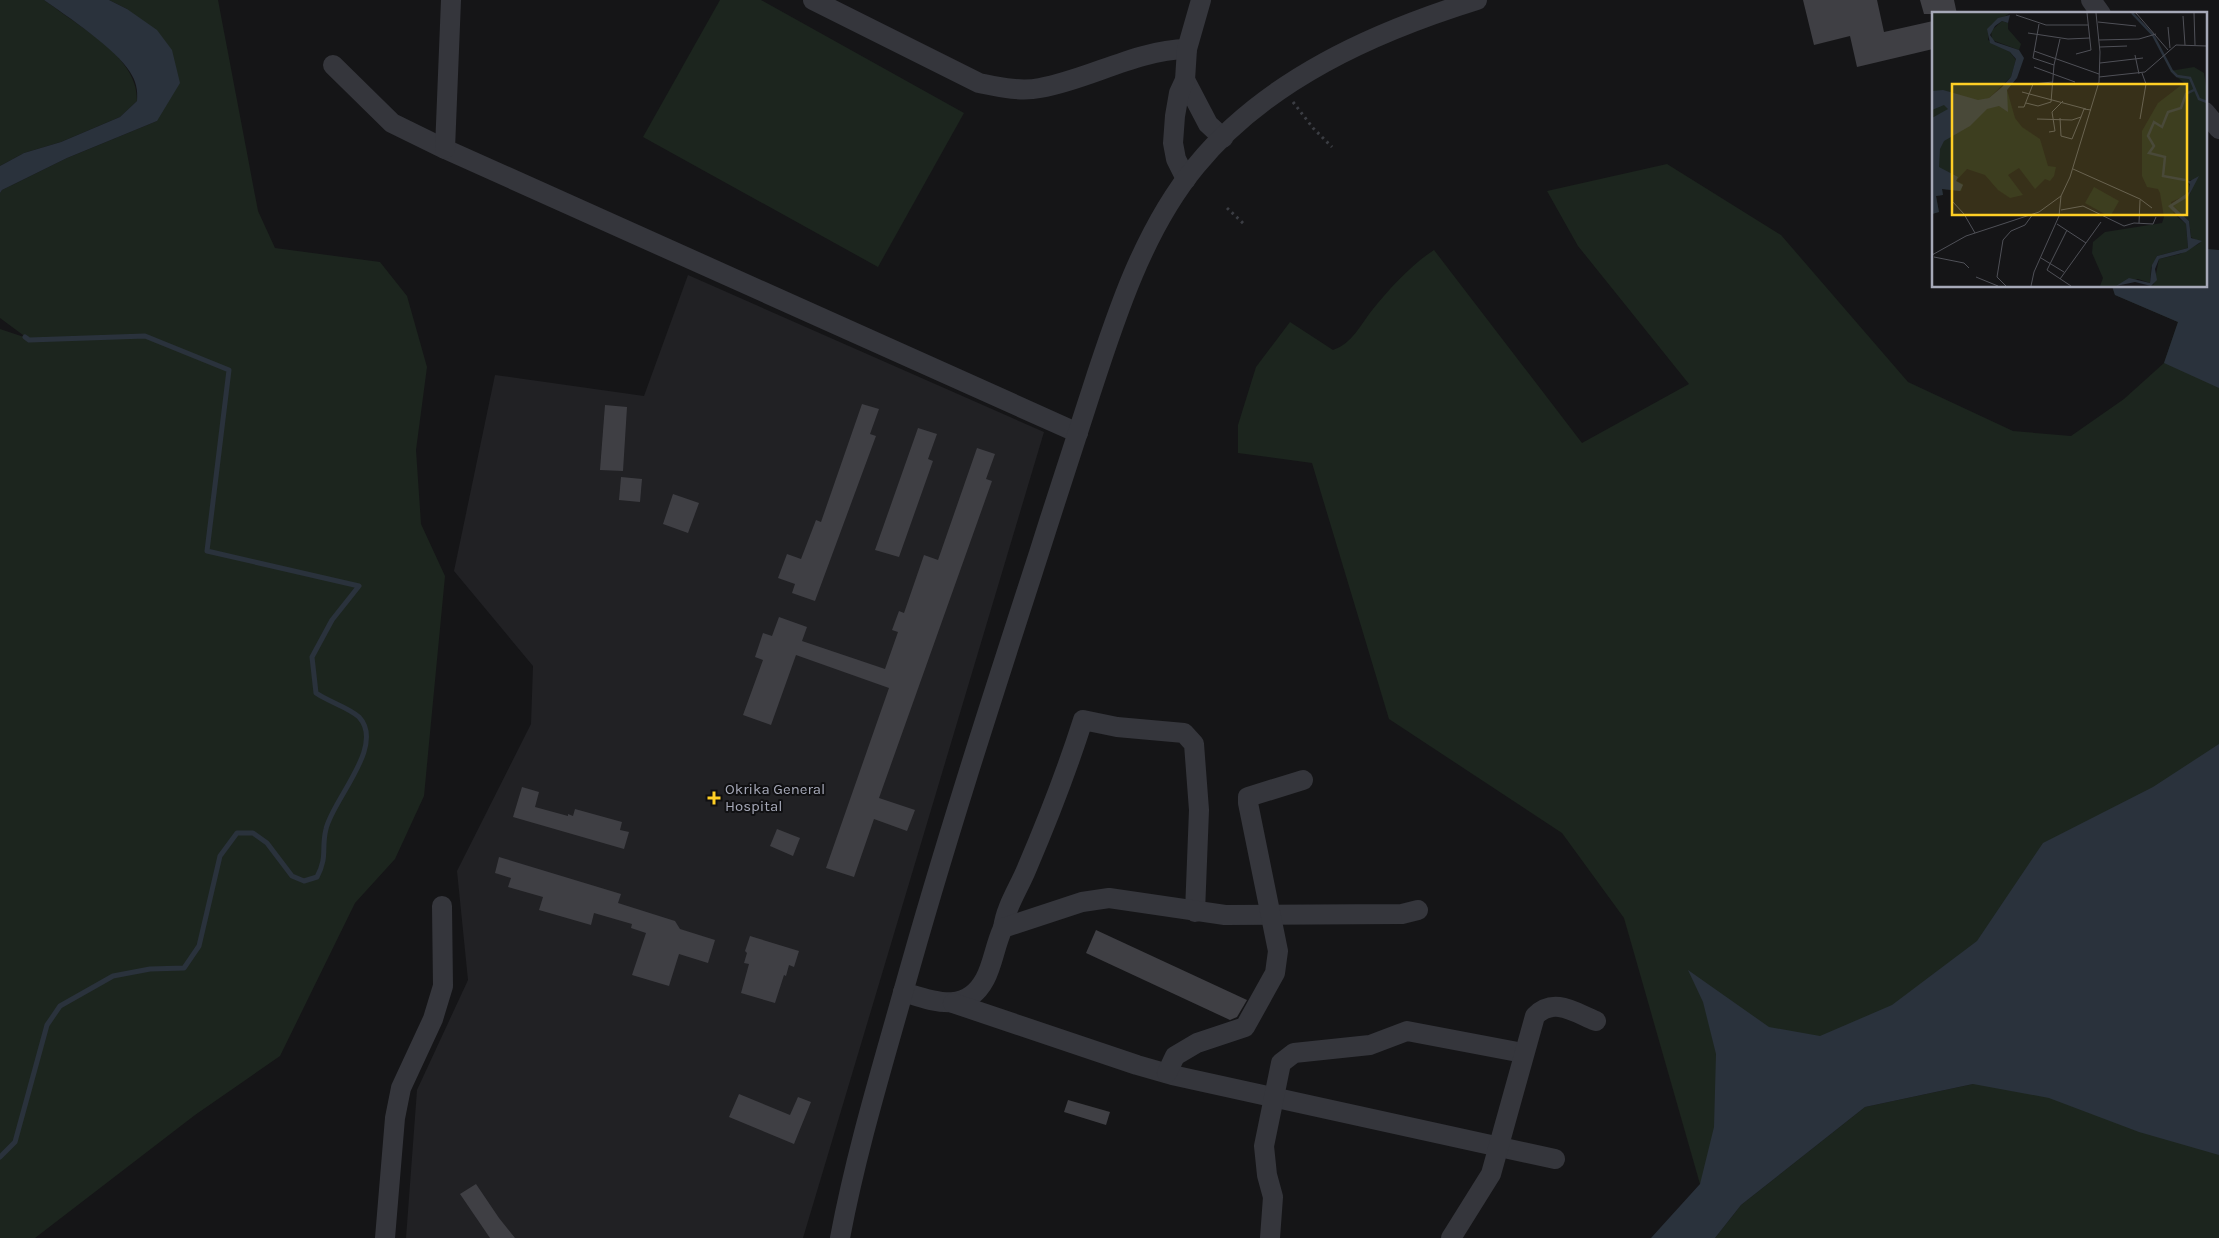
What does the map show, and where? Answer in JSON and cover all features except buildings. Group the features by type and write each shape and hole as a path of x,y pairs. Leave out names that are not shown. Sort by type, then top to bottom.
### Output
{"street":[{"path":"445,150 451,0"},
{"path":"813,0 979,83 1006,88 1038,88 1082,78 1161,52 1187,49"},
{"path":"1186,179 1176,159 1173,143 1176,108 1179,93 1185,80 1187,49 1201,0"},
{"path":"840,1238 875,1086 987,716 1120,306 1163,215 1197,165 1252,111 1283,89 1314,68 1352,48 1451,4 1477,0"},
{"path":"2091,0 2100,12"},
{"path":"334,65 392,122 445,150 1078,433"},
{"path":"1185,80 1208,124 1223,138"},
{"path":"2206,113 2219,129"},
{"path":"953,1003 972,996 985,979 996,941 1003,928 1005,914 1027,869 1069,763 1083,720 1117,727 1184,733 1194,744 1199,810 1195,912"},
{"path":"1167,1073 1175,1056 1197,1043 1245,1027 1275,973 1278,951 1248,797 1303,780"},
{"path":"1003,928 1082,902 1109,898 1225,915 1402,914 1418,910"},
{"path":"385,1238 395,1118 401,1088 433,1018 443,986 442,906"},
{"path":"903,992 936,1002 953,1003 1167,1073 1555,1159"},
{"path":"1450,1238 1491,1174 1535,1016 1543,1008 1557,1006 1596,1021"},
{"path":"1270,1238 1273,1197 1267,1175 1264,1146 1281,1063 1294,1053 1370,1045 1407,1031 1524,1053"}],"path":[{"path":"1283,89 1332,147"},
{"path":"1227,208 1245,225"}],"shaded area":[{"path":"0,0 44,0 94,36 120,59 129,72 135,86 137,101 120,117 61,142 24,153 0,166"},
{"path":"44,0 109,0 127,9 157,30 172,50 180,83 157,121 67,158 2,190 0,193 0,166 24,153 61,142 120,117 137,101 135,82 124,63 91,34"},
{"path":"109,0 218,0 258,211 275,248 380,262 407,296 427,367 416,450 421,524 445,576 424,796 395,859 355,903 280,1056 195,1115 35,1238 0,1238 0,329 27,338 0,318 0,193 2,190 67,158 157,121 127,9"},
{"path":"720,0 761,0 964,113 878,267 643,137"},
{"path":"1667,164 1781,235 1908,382 2013,431 2071,436 2124,399 2164,363 2178,322 2115,295 2113,288 2206,288 2206,249 2219,250 2219,933 1700,1184 1624,918 1562,833 1389,719 1312,463 1238,453 1238,425 1256,367 1290,322 1333,350 1340,347 1356,333 1373,309 1401,277 1434,250 1582,443 1689,384 1578,246 1547,191"},
{"path":"2206,249 2219,250 2219,388 2164,363 2178,322 2115,295 2113,288 2206,288"},
{"name":"Okrika General Hospital","path":"688,275 1044,432 803,1238 406,1238 417,1090 468,980 457,871 531,724 533,666 454,571 495,375 644,396"},
{"path":"2219,744 2219,1155 2139,1132 2049,1098 1973,1084 1865,1107 1741,1205 1715,1238 1651,1238 1700,1184 1714,1127 1716,1054 1703,1002 1688,970 1769,1027 1820,1036 1892,1005 1977,941 2043,843 2153,787"},
{"path":"2219,990 2219,1238 1715,1238 1741,1205 1865,1107 1973,1084"}],"waterway":[{"path":"0,1157 15,1142 47,1025 60,1006 113,976 150,969 184,968 199,946 220,856 237,833 253,833 267,843 292,876 304,881 317,877 322,863 326,829 330,817 355,773 366,743 366,729 359,717 316,693 312,657 332,620 359,586 207,551 229,370 145,336 29,340 25,337"}],"place":[{"name":"Okrika General Hospital","path":"714,798"}]}
